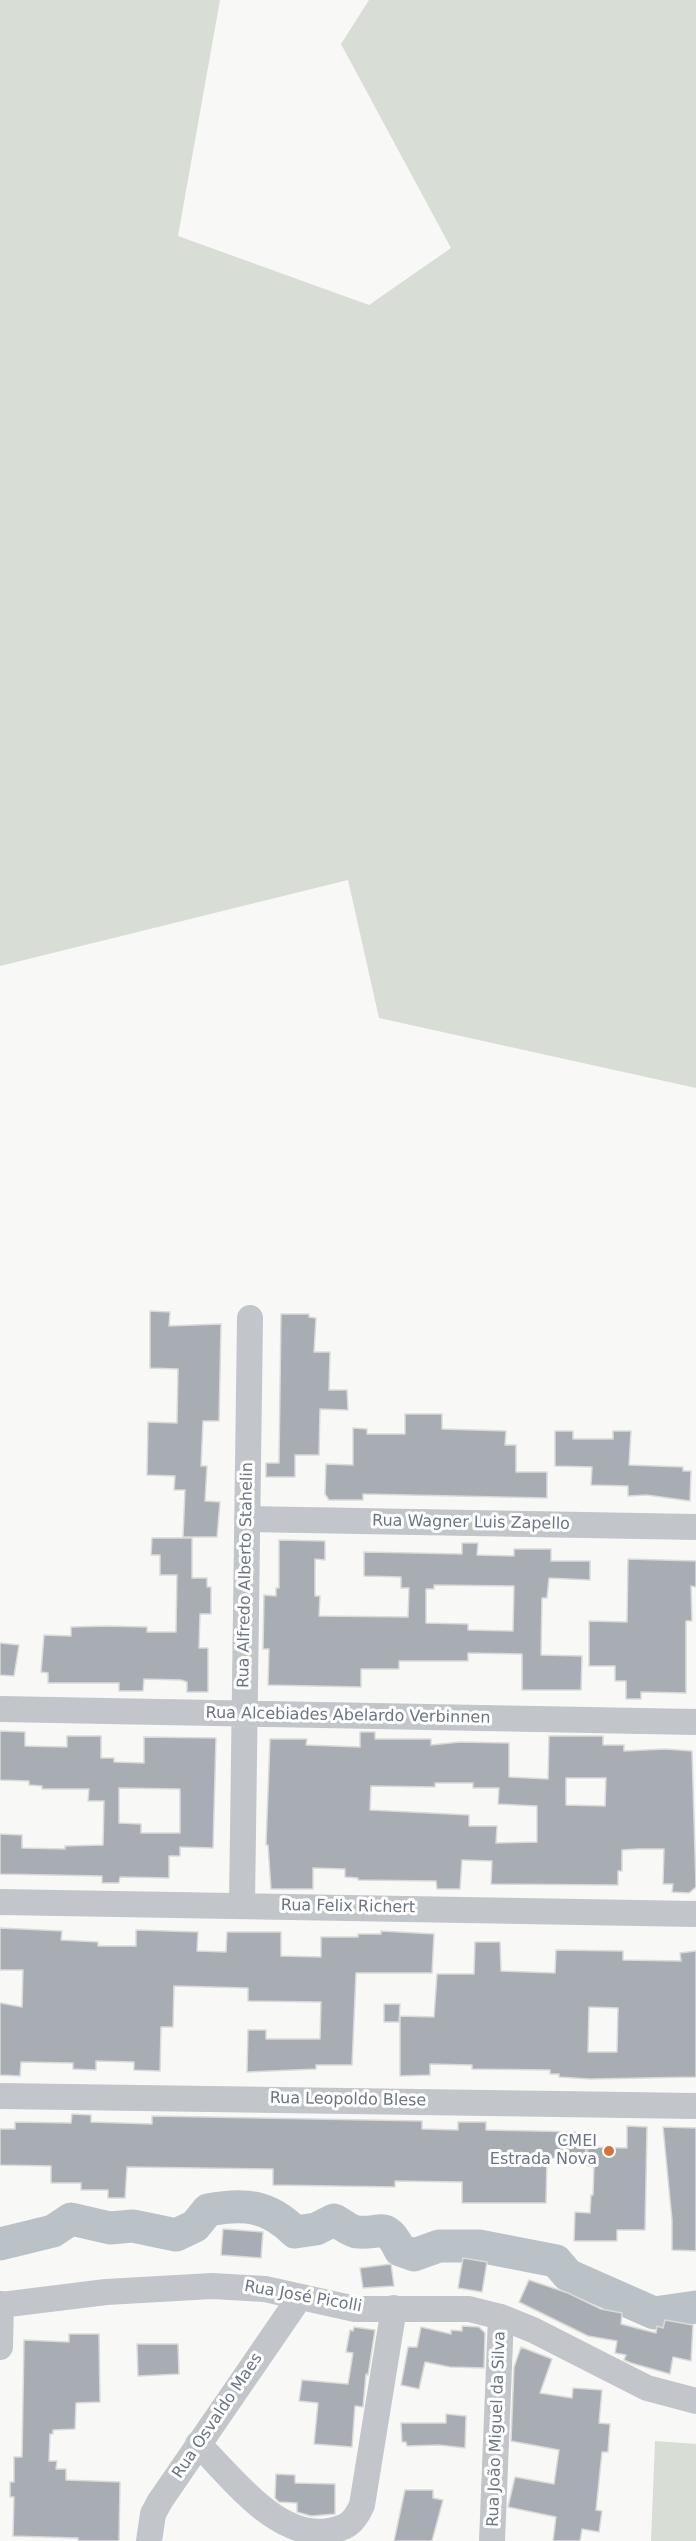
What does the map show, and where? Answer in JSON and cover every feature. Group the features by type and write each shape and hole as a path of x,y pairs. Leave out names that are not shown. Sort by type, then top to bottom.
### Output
{"street":[{"name":"Rua Alfredo Alberto Stahelin","path":"242,1905 250,1318"},
{"name":"Rua Wagner Luis Zapello","path":"247,1519 696,1527"},
{"name":"Rua Alcebiades Abelardo Verbinnen","path":"0,1709 696,1722"},
{"name":"Rua Felix Richert","path":"0,1902 696,1914"},
{"name":"Rua Leopoldo Blese","path":"0,2096 696,2106"},
{"name":"Rua José Picolli","path":"0,2305 106,2292 248,2286 340,2307 460,2308 501,2316 566,2346 624,2379 669,2396 696,2401"},
{"name":"Rua Osvaldo Maes","path":"149,2541 153,2514 198,2444 300,2297"},
{"path":"0,2305 0,2347"},
{"path":"198,2444 272,2516 289,2527 314,2533 345,2528 356,2520 362,2505 394,2308"},
{"name":"Rua João Miguel da Silva","path":"492,2541 501,2316"}],"shaded area":[{"path":"0,0 220,0 178,236 369,305 451,248 341,44 369,0 696,0 696,1088 379,1018 348,880 0,966"},
{"path":"655,2441 696,2444 696,2541 651,2541"}],"building":[{"path":"150,1311 170,1312 169,1326 221,1324 219,1421 203,1421 201,1466 207,1466 205,1501 220,1502 217,1537 183,1537 185,1490 174,1490 175,1476 147,1475 148,1422 177,1423 178,1369 150,1368"},
{"path":"281,1314 309,1314 309,1317 316,1318 314,1352 330,1352 329,1390 347,1390 348,1410 320,1409 319,1455 295,1455 295,1477 266,1477 266,1463 279,1463"},
{"path":"405,1414 442,1414 442,1429 506,1431 505,1445 516,1445 516,1472 547,1472 547,1498 363,1494 363,1500 329,1500 325,1494 326,1464 353,1465 353,1428 367,1429 367,1434 405,1434"},
{"path":"555,1431 573,1431 573,1439 613,1439 613,1431 631,1431 629,1465 683,1467 683,1471 691,1471 690,1501 647,1495 628,1496 628,1486 591,1485 592,1467 555,1466"},
{"path":"152,1538 192,1538 192,1578 207,1578 207,1587 211,1587 211,1614 200,1614 199,1648 208,1648 208,1692 187,1692 187,1682 181,1680 144,1679 143,1691 119,1691 119,1683 48,1683 48,1673 41,1672 44,1635 71,1636 71,1627 106,1626 147,1627 147,1632 176,1632 177,1575 160,1575 160,1555 151,1555"},
{"path":"279,1540 325,1541 325,1560 315,1559 315,1596 320,1596 319,1616 408,1617 409,1588 401,1588 401,1577 364,1576 364,1552 462,1554 462,1543 478,1543 477,1555 514,1556 514,1549 551,1549 551,1561 590,1561 590,1580 549,1578 547,1598 542,1598 541,1655 582,1656 581,1690 522,1690 522,1654 468,1653 468,1661 399,1661 399,1669 361,1669 361,1687 268,1685 269,1649 263,1649 264,1595 276,1596 276,1588 279,1588","holes":["434,1585 514,1586 513,1631 468,1630 468,1624 426,1623 426,1589 434,1589"]},
{"path":"628,1559 696,1561 696,1587 691,1586 692,1621 686,1621 686,1693 641,1692 641,1699 626,1699 626,1681 615,1681 615,1666 589,1666 589,1621 627,1622"},
{"path":"0,1643 19,1645 14,1676 0,1675"},
{"path":"0,1731 25,1732 25,1746 67,1747 67,1736 101,1736 101,1758 114,1758 114,1762 144,1763 144,1737 216,1738 213,1848 180,1847 180,1856 169,1856 169,1878 120,1877 119,1883 102,1883 102,1876 0,1874 0,1834 22,1835 22,1848 65,1849 65,1846 103,1845 104,1801 88,1801 89,1789 42,1789 42,1786 29,1785 29,1781 0,1780","holes":["119,1788 180,1789 180,1833 141,1833 141,1824 119,1823"]},
{"path":"360,1732 375,1732 375,1739 431,1739 431,1745 460,1742 509,1743 509,1777 548,1779 549,1736 603,1736 603,1745 624,1745 624,1751 665,1749 692,1751 696,1887 689,1893 672,1892 673,1884 663,1884 664,1849 638,1849 622,1850 622,1871 618,1871 618,1885 491,1884 492,1861 462,1860 460,1889 437,1889 436,1881 358,1880 358,1878 345,1877 345,1869 313,1868 313,1889 271,1889 268,1845 266,1845 270,1739 307,1739 306,1745 360,1747","holes":["566,1778 606,1778 605,1806 566,1805","435,1783 473,1783 473,1788 499,1788 498,1804 537,1806 537,1842 496,1843 497,1826 469,1826 469,1815 370,1810 371,1786 435,1787"]},
{"path":"0,1928 62,1931 61,1940 98,1942 98,1946 136,1946 136,1930 198,1932 197,1951 226,1952 227,1932 281,1932 281,1956 321,1957 321,1937 358,1937 358,1934 381,1934 381,1931 434,1934 432,1973 356,1973 352,2065 316,2065 316,2069 247,2072 248,2030 266,2030 266,2039 320,2039 321,2002 248,2001 248,1988 174,1986 173,2027 161,2027 160,2071 134,2070 134,2062 96,2061 96,2070 73,2069 73,2063 21,2062 20,2076 0,2075 0,2003 22,2007 23,1970 0,1970"},
{"path":"475,1942 500,1942 501,1971 555,1973 556,1950 623,1951 623,1960 681,1961 680,1953 696,1951 696,2077 590,2079 559,2077 559,2074 550,2074 550,2070 472,2069 472,2065 430,2064 430,2075 400,2076 400,2016 434,2017 437,1974 474,1974","holes":["589,2007 618,2008 617,2052 588,2052"]},
{"path":"384,2004 400,2004 399,2022 384,2022"},
{"path":"72,2114 91,2115 91,2122 152,2124 152,2116 422,2121 422,2129 458,2130 458,2122 486,2122 486,2130 585,2132 586,2159 547,2158 546,2203 462,2203 462,2182 395,2181 395,2187 273,2185 273,2169 127,2167 125,2198 108,2198 108,2190 81,2190 81,2183 51,2183 51,2166 0,2165 0,2129 15,2129 15,2122 71,2123"},
{"path":"627,2126 647,2127 645,2230 617,2230 617,2241 574,2241 575,2212 590,2213 591,2195 593,2195 594,2166 587,2166 587,2147 627,2148"},
{"path":"663,2127 696,2128 696,2251 672,2250 672,2220"},
{"path":"223,2229 263,2232 261,2258 221,2255"},
{"path":"463,2258 487,2262 482,2292 458,2288"},
{"path":"391,2264 394,2286 363,2288 360,2268"},
{"path":"529,2280 568,2293 601,2309 622,2313 621,2324 656,2333 657,2326 663,2328 665,2320 693,2325 691,2361 673,2357 670,2374 624,2360 626,2355 615,2353 617,2341 588,2336 519,2302"},
{"path":"462,2326 479,2327 485,2333 484,2368 450,2367 425,2362 419,2389 401,2385 408,2347 417,2347 421,2327 451,2334 451,2330 462,2331"},
{"path":"354,2327 375,2330 368,2375 366,2374 363,2407 355,2406 352,2447 314,2444 318,2403 299,2401 302,2380 348,2384 353,2353 346,2352 350,2330 353,2331"},
{"path":"69,2334 99,2334 100,2402 76,2403 75,2429 53,2430 53,2434 50,2434 49,2461 57,2461 56,2469 66,2469 66,2480 120,2482 119,2541 78,2541 78,2538 13,2536 14,2497 10,2497 10,2482 14,2482 14,2457 22,2457 24,2340 69,2342"},
{"path":"137,2344 178,2344 179,2374 138,2376"},
{"path":"521,2347 552,2359 540,2393 572,2398 573,2388 602,2390 599,2423 610,2424 608,2452 602,2452 596,2510 602,2511 599,2532 582,2529 580,2541 553,2541 556,2517 508,2507 515,2477 554,2484 559,2450 511,2441 514,2367"},
{"path":"446,2414 466,2416 465,2448 439,2445 407,2446 406,2442 402,2442 401,2423 446,2423"},
{"path":"276,2474 295,2475 295,2483 335,2484 335,2514 311,2516 297,2512 297,2503 279,2502 275,2498"},
{"path":"405,2490 433,2490 433,2498 443,2500 432,2541 394,2541"}],"waterway":[{"path":"0,2244 53,2231 71,2219 110,2228 133,2226 176,2235 195,2226 208,2210 244,2207 265,2211 295,2232 316,2229 334,2220 356,2232 386,2232 391,2235 400,2250 414,2255 439,2246 479,2246 556,2261 568,2275 654,2313 696,2307"}],"place":[{"name":"CMEI Estrada Nova","path":"609,2151"}]}
